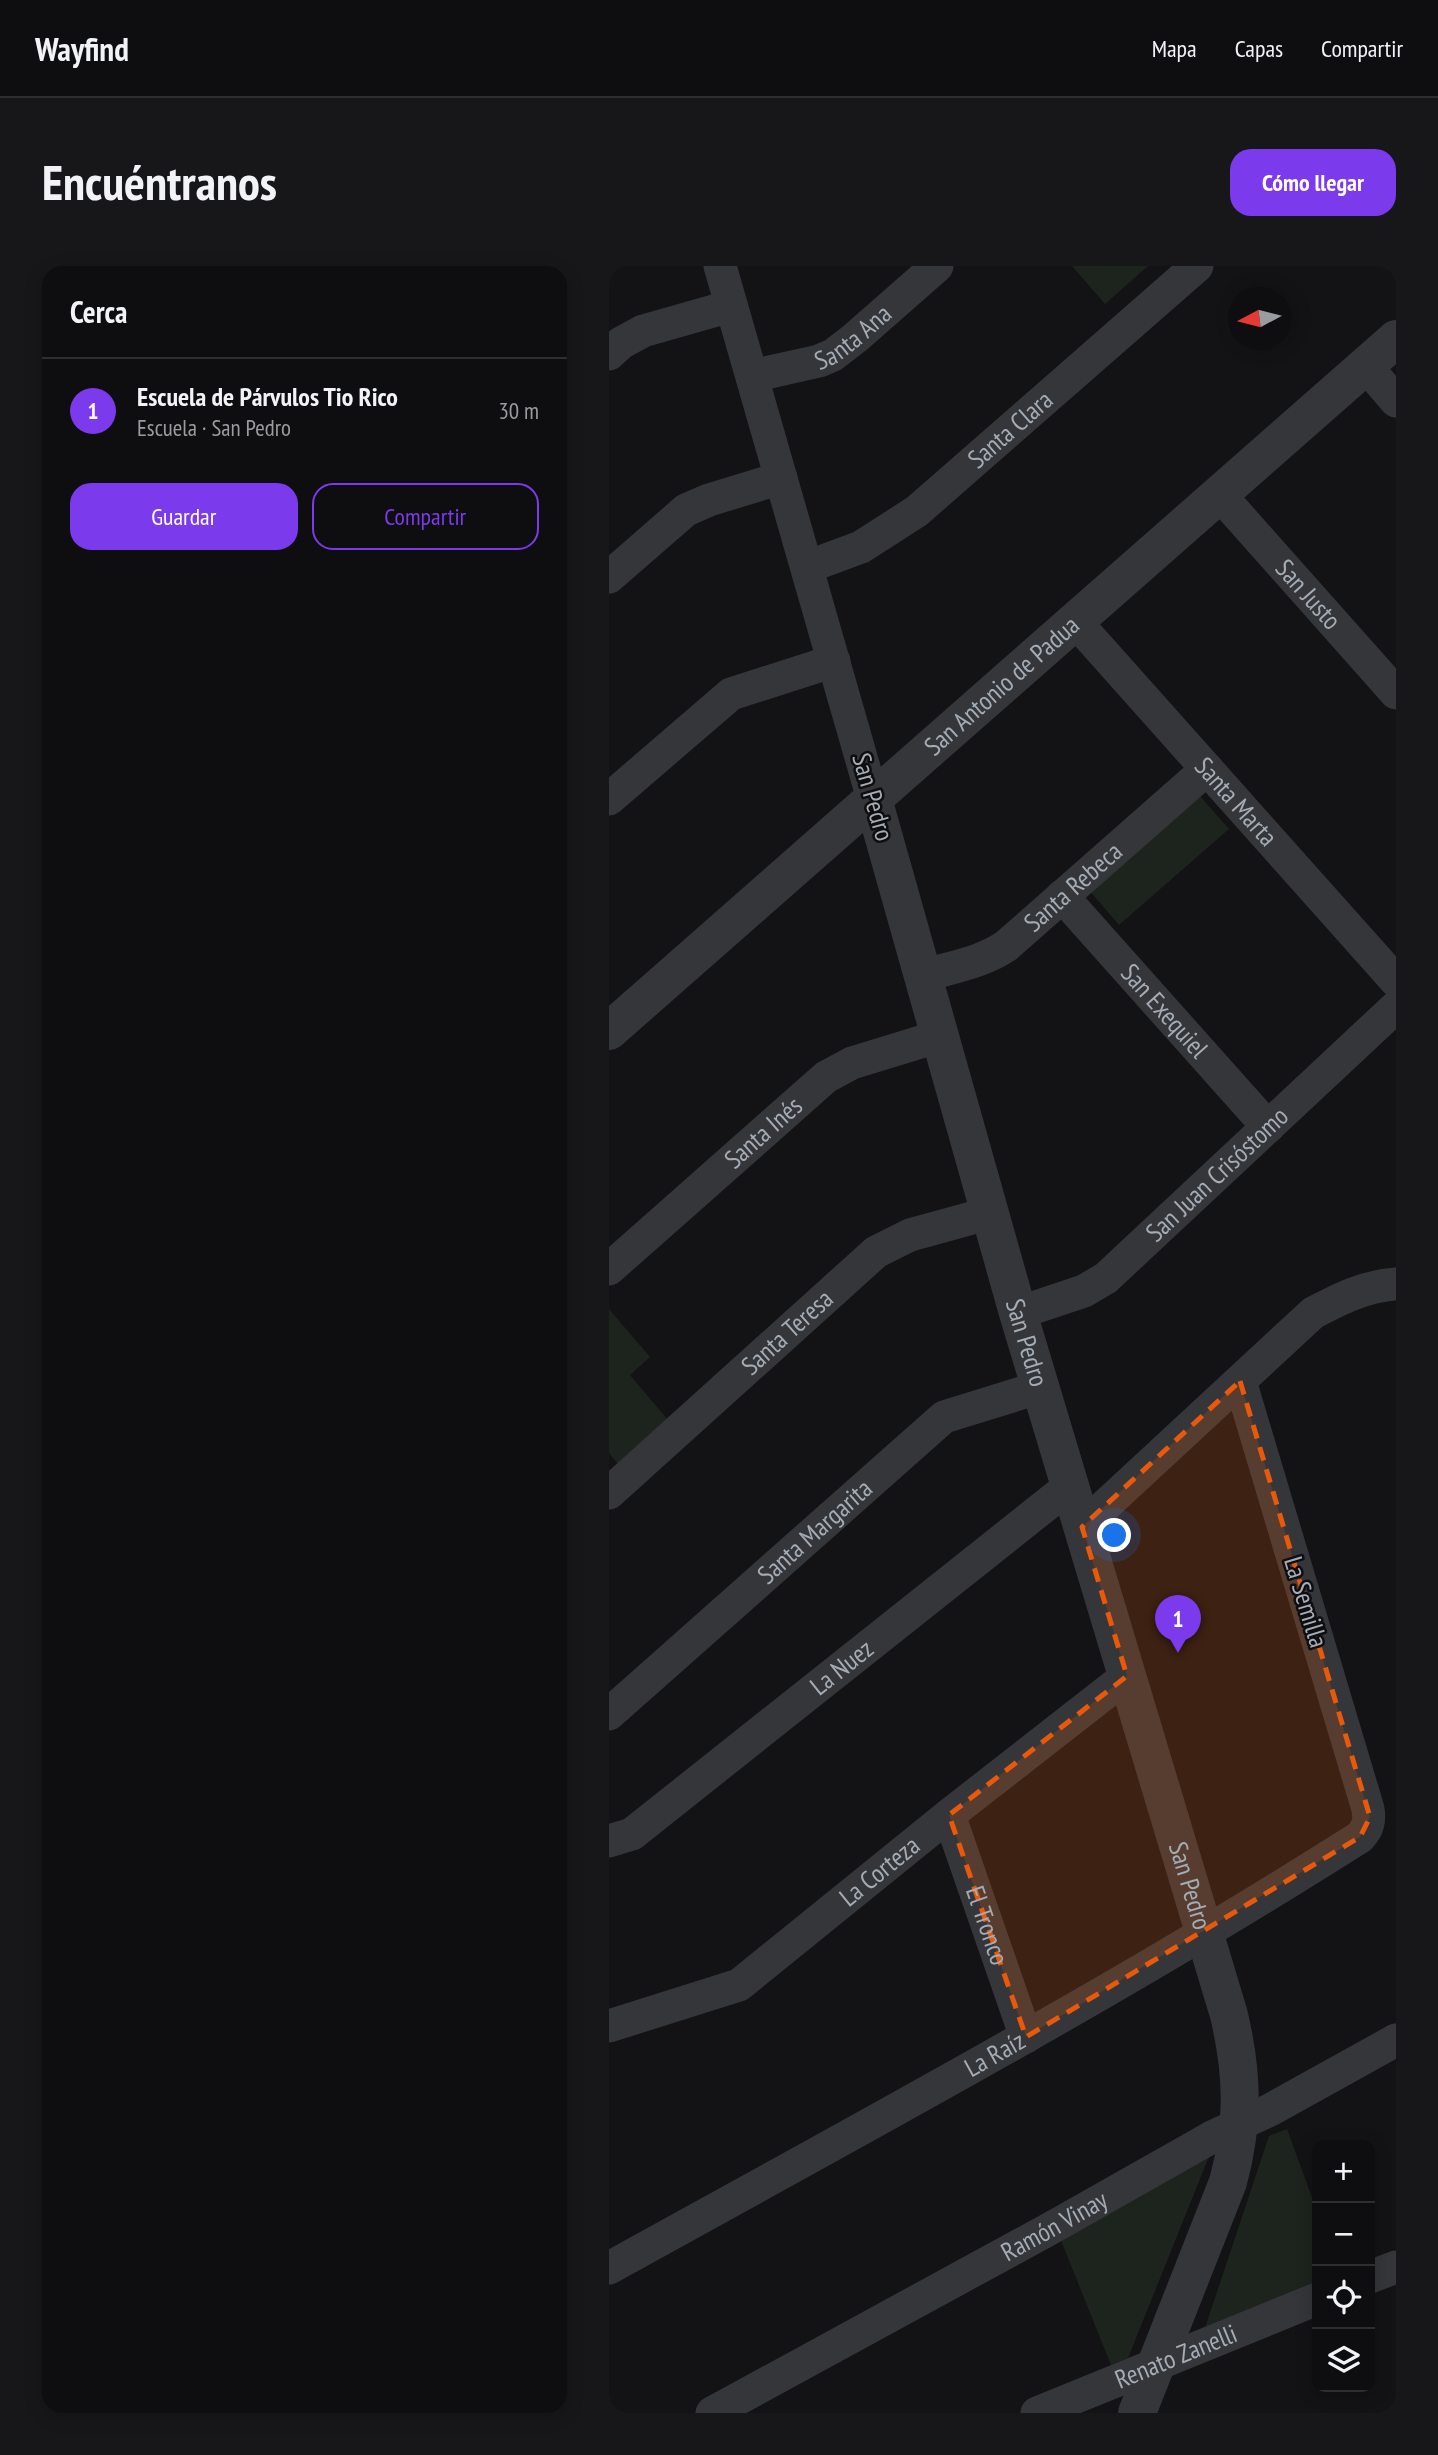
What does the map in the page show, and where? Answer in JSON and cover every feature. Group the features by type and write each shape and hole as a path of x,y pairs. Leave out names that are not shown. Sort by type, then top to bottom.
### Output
{"street":[{"name":"San Pedro","path":"720,266 1018,1312 1237,2051 1241,2087 1240,2124 1228,2182 1137,2413"},
{"name":"Santa Ana","path":"752,376 819,361 832,355 845,347 937,266"},
{"name":"Santa Clara","path":"807,567 861,547 917,511 1197,266"},
{"path":"609,354 621,343 643,331 731,306"},
{"name":"San Antonio de Padua","path":"609,1031 1396,339"},
{"path":"1366,366 1396,401"},
{"path":"609,577 686,510 781,478"},
{"name":"San Justo","path":"1220,495 1396,693"},
{"name":"Santa Marta","path":"1075,621 1396,981"},
{"path":"609,799 731,694 834,661"},
{"name":"Santa Rebeca","path":"923,976 993,954 1207,769"},
{"name":"San Exequiel","path":"1062,896 1268,1127"},
{"name":"San Juan Crisóstomo","path":"1018,1312 1084,1291 1106,1279 1396,1007"},
{"name":"Santa Inés","path":"609,1269 826,1077 852,1063 940,1036"},
{"name":"Santa Teresa","path":"609,1493 876,1252 910,1235 990,1213"},
{"path":"1082,1527 1313,1314 1364,1289 1396,1284"},
{"name":"La Semilla","path":"1240,1381 1368,1809 1369,1824"},
{"name":"Santa Margarita","path":"609,1714 944,1417 1041,1387"},
{"name":"La Nuez","path":"609,1841 632,1834 1070,1486"},
{"name":"La Corteza","path":"609,2026 739,1985 949,1815 1127,1676"},
{"name":"El Tronco","path":"949,1815 1026,2037"},
{"name":"La Raíz","path":"609,2268 1026,2037 1204,1934 1360,1837 1369,1824"},
{"name":"Ramón Vinay","path":"712,2413 1212,2137 1270,2110 1396,2040"},
{"path":"1375,2275 1396,2267"},
{"name":"Renato Zanelli","path":"1037,2413 1312,2301"}],"highlighted area":[{"path":"1240,1381 1370,1817 1360,1837 1026,2037 949,1815 1127,1676 1082,1527"}],"shaded area":[{"path":"1072,266 1148,266 1105,304"},
{"path":"1199,795 1229,829 1119,925 1089,890"},
{"path":"609,1309 650,1357 630,1375 673,1426 622,1469 609,1453"},
{"path":"1287,2129 1312,2197 1312,2289 1203,2334 1269,2136"},
{"path":"1212,2149 1128,2358 1111,2365 1060,2238"}],"place":[{"name":"Escuela de Párvulos Tio Rico","path":"1178,1653"}]}
